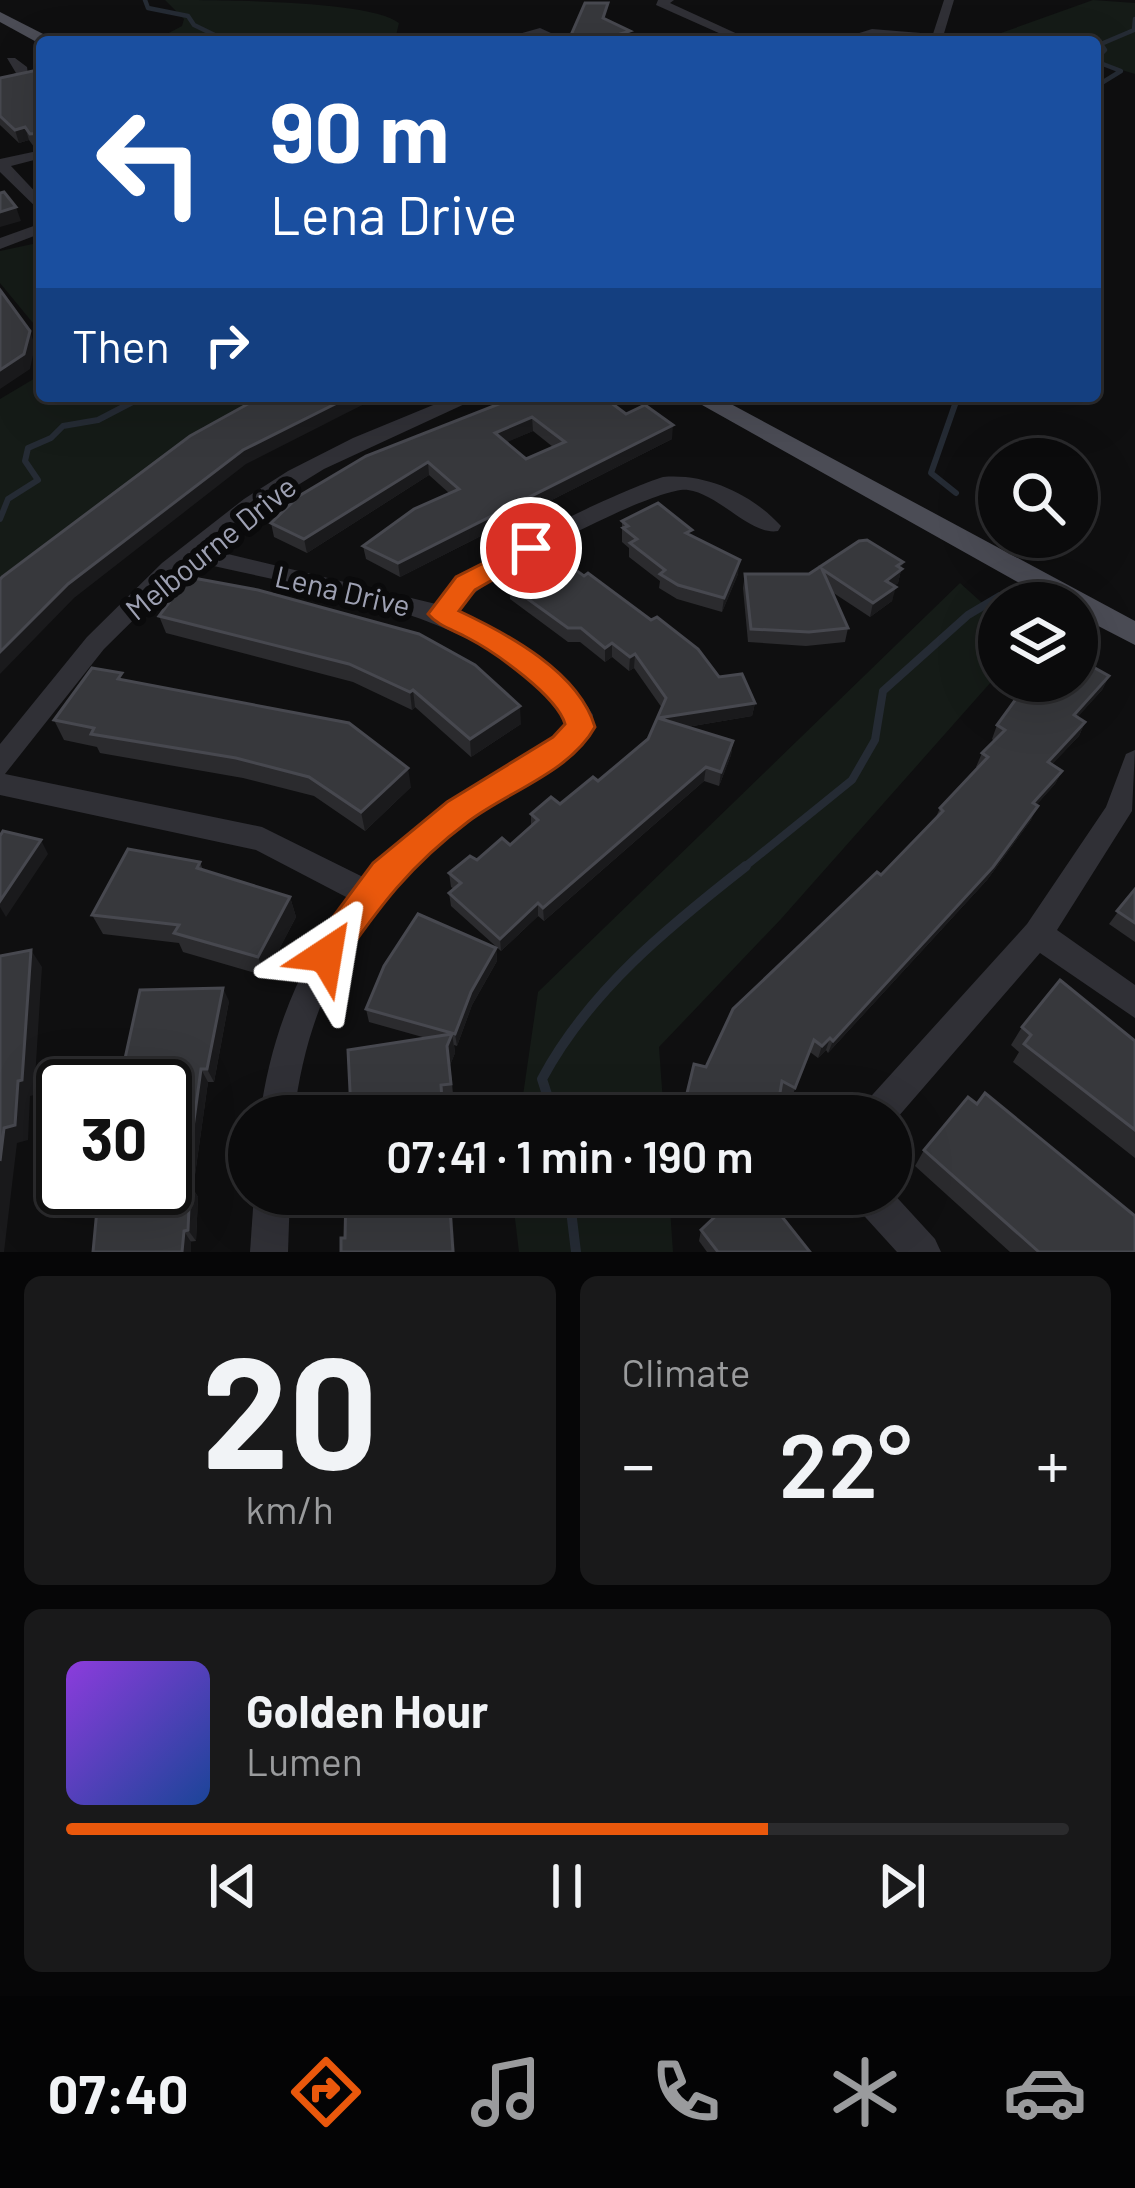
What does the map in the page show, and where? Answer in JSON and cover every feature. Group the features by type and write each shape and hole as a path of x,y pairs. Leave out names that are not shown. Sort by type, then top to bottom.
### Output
{"main road":[{"path":"0,16 37,36"},
{"path":"709,402 1135,634"}],"street":[{"path":"665,0 660,3 668,10 734,36"},
{"path":"939,36 949,0"},
{"path":"694,36 717,29"},
{"path":"520,36 540,31 551,36"},
{"path":"858,36 872,32 916,36"},
{"path":"0,83 22,75 23,70 11,61"},
{"path":"0,164 36,155"},
{"path":"0,164 36,202"},
{"path":"0,244 36,233"},
{"name":"Melbourne Drive","path":"0,765 48,693 90,646 192,553 264,496 316,464 458,402"},
{"path":"442,614 453,595 491,568 663,484 709,485 770,526"},
{"name":"Lena Drive","path":"192,553 442,614 482,633 564,694 574,704 580,727 564,746 459,811 366,893 326,955 298,1011 281,1095"},
{"path":"895,1095 1037,934 1118,811 1135,761"},
{"path":"0,784 262,839 366,893"},
{"path":"1037,934 1135,1003"},
{"path":"269,1252 271,1215"},
{"path":"888,1215 922,1252"}],"shaded area":[{"path":"165,0 325,6 383,15 399,23 396,36 165,35 182,26 184,19"},
{"path":"1093,0 1135,3 1135,74 1101,64 1101,36 1001,33"},
{"path":"36,243 36,327 0,283 0,251"},
{"path":"36,378 36,402 259,402 203,427 0,578 0,399"},
{"path":"960,583 978,599 978,697 781,919 659,1047 662,1095 523,1095 538,992"},
{"path":"515,1215 670,1215 673,1252 519,1252"}],"building":[{"path":"585,3 608,3 603,18 630,31 614,36 571,36"},
{"path":"36,70 36,133 25,127 15,130 0,116 0,78"},
{"path":"0,193 16,207 0,212"},
{"path":"0,290 30,331 24,354 0,370"},
{"path":"251,402 339,402 243,450 68,584 0,652 2,577 190,436"},
{"path":"504,402 610,402 626,414 645,405 673,425 398,563 363,546 414,509 459,489 428,462 304,539 271,523 299,496 366,456","holes":["532,417 565,442 526,459 495,433"]},
{"path":"658,503 692,530 686,533 740,560 724,598 678,585 630,543 637,539 623,528 628,526 622,521"},
{"path":"867,540 903,562 897,566 902,569 886,581 896,587 873,603 822,569 848,628 751,629 745,574 809,574"},
{"path":"553,554 584,576 588,573 651,620 657,617 698,649 719,677 742,674 755,703 658,718 733,741 721,772 706,767 543,908 538,903 500,939 449,893 461,883 449,873 470,856 477,860 502,838 510,845 538,820 531,814 551,797 560,804 593,777 598,781 648,739 666,698 635,654 630,657 612,643 605,648 581,628 568,628 510,586 514,583 510,579"},
{"path":"188,577 258,590 419,634 475,665 520,706 470,739 413,690 349,664 159,616"},
{"path":"92,668 122,673 118,679 349,723 408,768 361,812 309,777 236,758 91,734 94,728 54,720"},
{"path":"1098,670 1109,676 1098,688"},
{"path":"1014,702 1086,702 1074,715 1085,722 1048,762 1062,771 1033,803 1038,806 993,867 833,1041 830,1038 822,1046 814,1040 795,1088 782,1081 780,1095 687,1095 694,1064 706,1067 733,1009 877,872 881,875 943,811 940,808 988,757 982,753 1005,730 997,725"},
{"path":"3,831 41,840 0,901 0,836"},
{"path":"128,849 200,862 197,868 290,897 258,957 174,933 179,925 92,915"},
{"path":"1135,889 1135,923 1117,911"},
{"path":"418,914 496,948 471,992 455,1034 366,1009 384,966"},
{"path":"31,950 22,1080 18,1081 15,1125 4,1128 0,1161 0,956"},
{"path":"1060,980 1135,1041 1135,1130 1024,1044 1031,1035 1022,1027"},
{"path":"223,988 207,1069 201,1069 192,1135 192,1059 125,1059 140,990"},
{"path":"452,1034 447,1046 451,1084 441,1085 442,1095 350,1095 348,1050"},
{"path":"985,1093 1135,1216 1135,1252 1039,1252 924,1150 968,1097 977,1104"},
{"path":"96,1215 189,1215 182,1252 93,1252"},
{"path":"346,1215 450,1215 453,1252 341,1252 341,1238 345,1238"},
{"path":"717,1215 781,1215 810,1252 718,1252 701,1230"}],"waterway":[{"path":"145,0 148,8 188,16 194,25 217,36"},
{"path":"1101,44 1134,30 1135,19"},
{"path":"1101,44 1105,50 1101,54"},
{"path":"1101,63 1121,71 1101,83"},
{"path":"0,519 8,499 38,480 25,461 28,448 51,438 63,426 98,420 132,402"},
{"path":"956,402 931,473 956,493"},
{"path":"742,869 852,780 875,740 883,691 978,609"},
{"path":"547,1095 542,1079 607,989 660,937 746,866"},
{"path":"572,1215 576,1252"}],"route":[{"path":"326,955 366,893 413,847 459,811 564,746 580,727 580,715 564,694 482,633 442,614 465,584 531,548"}]}
